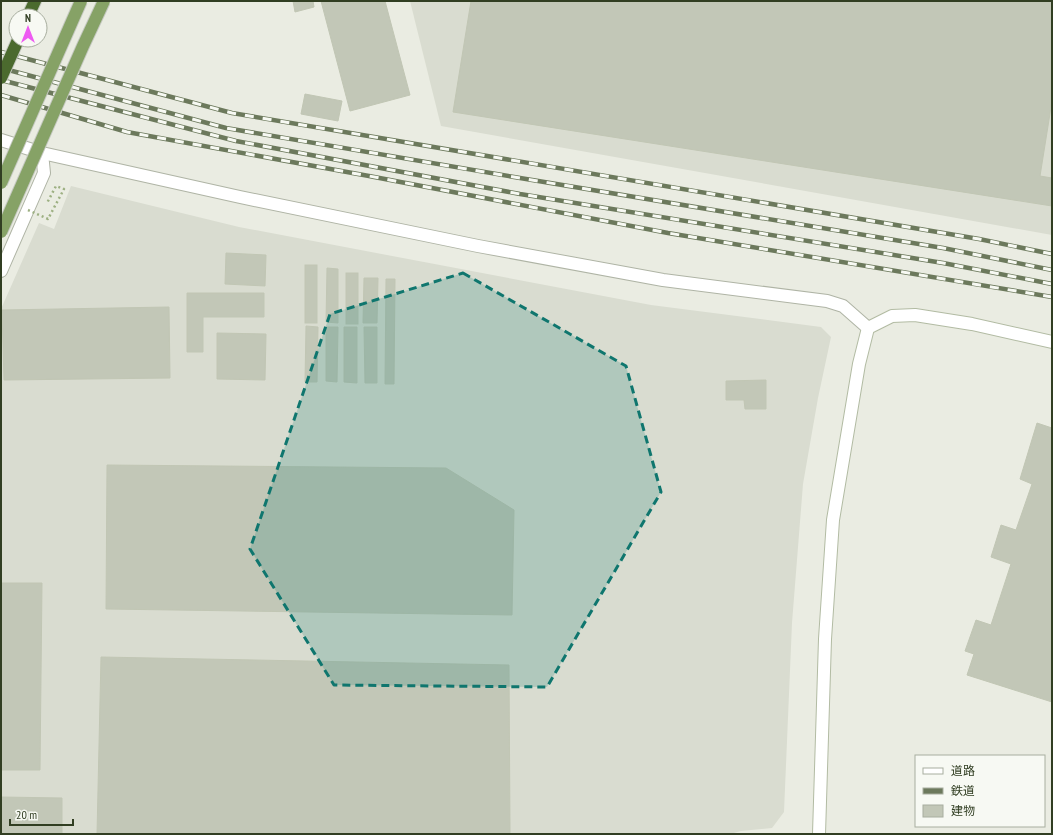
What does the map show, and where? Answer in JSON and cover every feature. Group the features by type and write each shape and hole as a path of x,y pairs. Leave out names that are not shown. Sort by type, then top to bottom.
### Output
{"highway":[{"path":"1,78 14,48"}],"main road":[{"path":"1,183 81,1"},
{"path":"1,232 104,1"}],"street":[{"path":"1,140 42,153 240,197 485,247 663,280 827,301 843,306 868,328"},
{"path":"1,271 44,172 42,153"},
{"path":"819,834 825,639 833,520 859,364 868,328 892,316 915,315 972,324 1052,342"}],"path":[{"path":"24,208 48,219 64,189 56,186 47,203"}],"highlighted area":[{"path":"463,273 626,366 661,492 547,687 334,685 250,549 330,314"}],"shaded area":[{"path":"410,1 1052,1 1052,235 441,126"},
{"path":"71,186 239,227 651,305 821,327 831,337 818,398 803,484 792,623 784,812 772,828 741,831 730,834 1,834 1,309 39,223 54,229"}],"building":[{"path":"293,1 313,1 314,7 295,12"},
{"path":"321,1 385,1 410,95 350,111"},
{"path":"471,1 1052,1 1052,101 1040,176 1052,178 1052,206 453,112"},
{"path":"305,94 342,101 338,121 301,114"},
{"path":"226,253 266,255 265,286 225,284"},
{"path":"305,265 317,265 317,323 305,323"},
{"path":"327,268 338,269 338,323 326,322"},
{"path":"346,273 358,273 358,324 346,324"},
{"path":"364,278 378,278 377,323 363,323"},
{"path":"386,279 395,279 394,384 385,384"},
{"path":"187,293 264,293 264,317 203,317 203,352 187,352"},
{"path":"169,307 170,378 4,380 2,310"},
{"path":"306,326 318,327 317,382 305,382"},
{"path":"326,327 338,327 337,382 326,381"},
{"path":"344,327 357,327 357,383 344,382"},
{"path":"364,327 377,327 377,383 365,383"},
{"path":"217,333 266,334 265,380 217,379"},
{"path":"766,380 766,409 745,409 744,400 726,400 726,381"},
{"path":"1037,423 1052,428 1052,702 967,675 974,654 965,651 976,620 991,625 1011,564 991,557 1001,525 1016,530 1032,484 1020,479"},
{"path":"107,465 446,468 514,510 512,615 106,609"},
{"path":"1,583 42,583 40,770 1,770"},
{"path":"101,657 509,665 510,834 97,834"},
{"path":"1,797 62,798 62,834 1,834"}],"railway":[{"path":"1,52 232,113 979,239 1052,254"},
{"path":"1,68 226,128 943,248 1052,270"},
{"path":"1,80 236,141 520,194 943,263 1052,284"},
{"path":"1,95 127,132 668,233 1052,297"}]}
